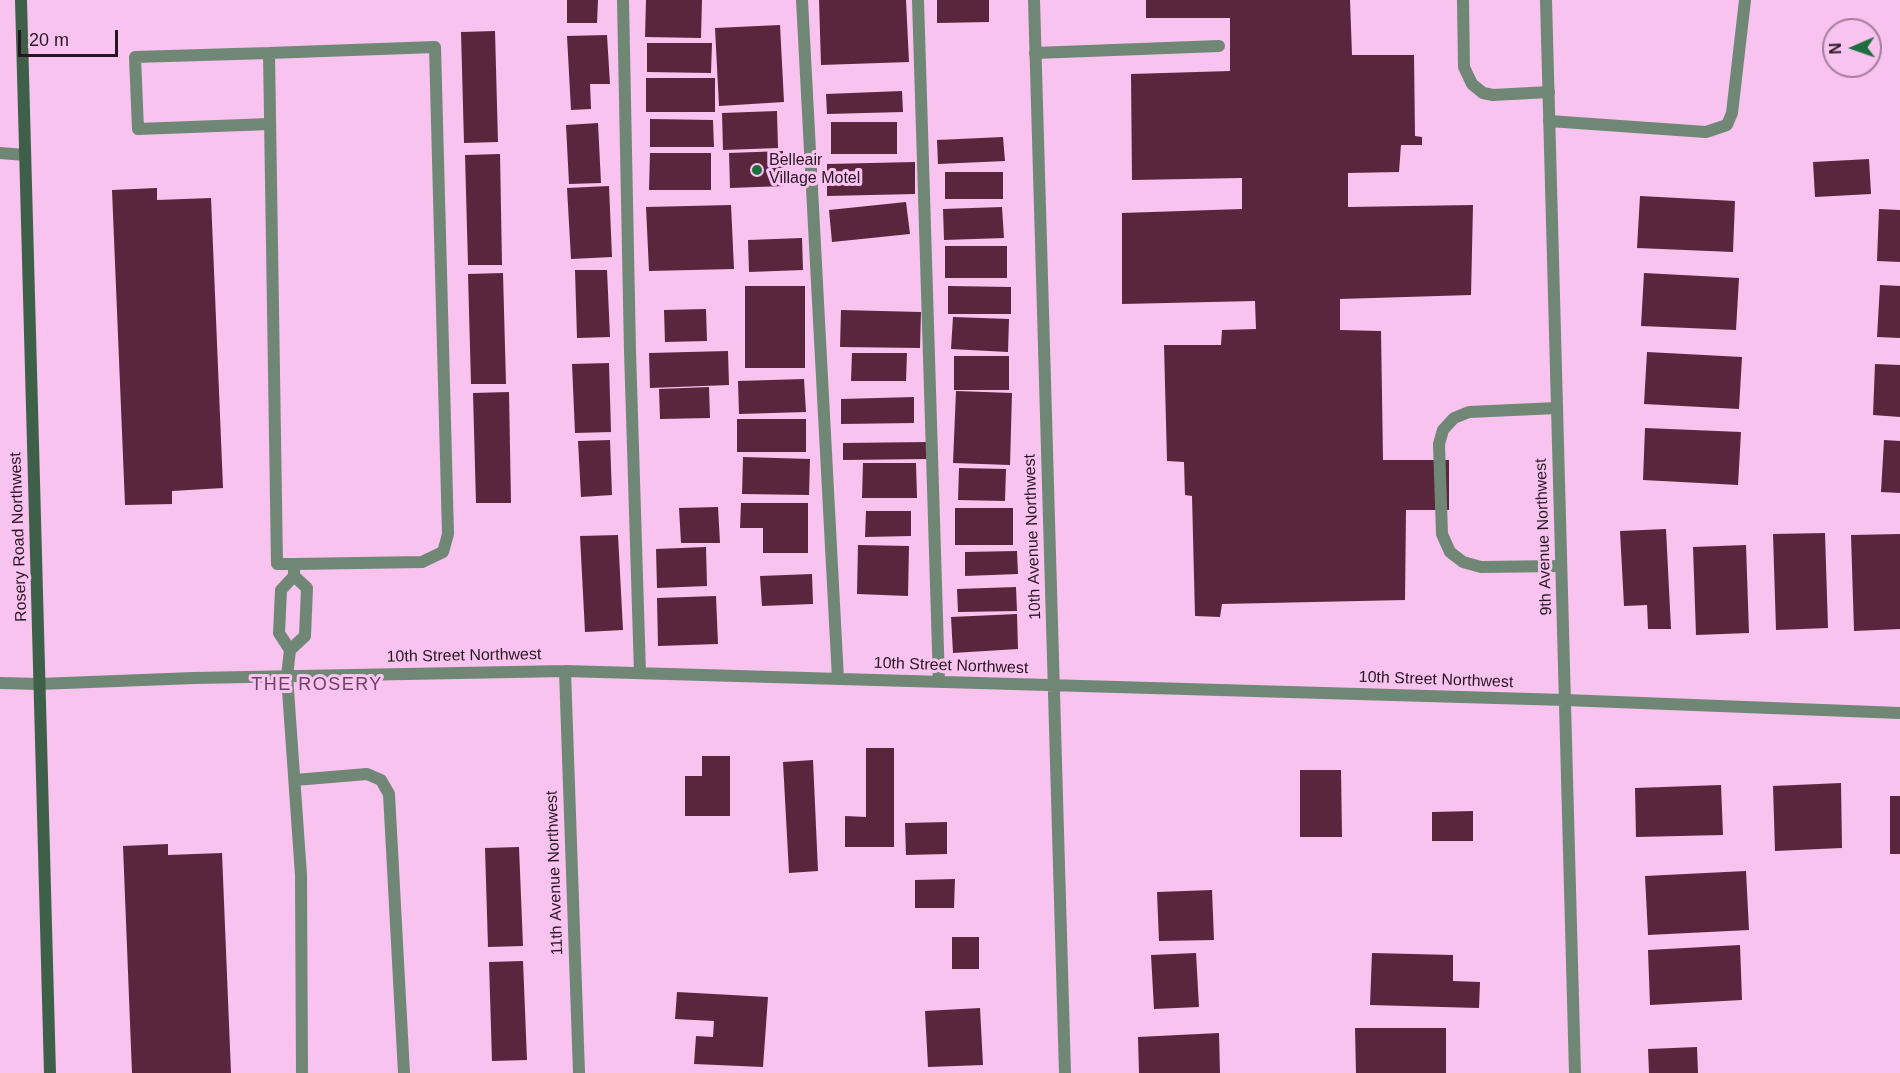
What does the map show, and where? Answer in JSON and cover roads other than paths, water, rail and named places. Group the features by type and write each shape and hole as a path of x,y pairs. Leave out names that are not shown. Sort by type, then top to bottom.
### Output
{"street":[{"name":"Rosery Road Northwest","path":"21,0 50,1073"},
{"path":"623,0 630,351 640,674"},
{"path":"802,0 838,679"},
{"path":"918,0 939,682"},
{"name":"10th Avenue Northwest","path":"1034,0 1065,1073"},
{"path":"1464,0 1464,67 1472,84 1483,93 1493,95 1549,93"},
{"name":"9th Avenue Northwest","path":"1546,0 1575,1073"},
{"path":"1549,121 1706,132 1727,125 1732,113 1745,0"},
{"path":"1035,53 1219,46"},
{"path":"269,53 277,564 294,570 422,562 443,552 448,534 435,47 135,57 138,129 270,124"},
{"path":"0,153 25,155"},
{"path":"1557,408 1469,412 1454,418 1443,430 1439,444 1442,534 1450,552 1463,562 1481,567 1561,566"},
{"path":"294,570 281,590 279,633 290,650 287,676 301,874 302,1073"},
{"path":"290,650 305,636 306,627 307,588 294,570"},
{"name":"10th Street Northwest","path":"0,683 39,684 287,676 565,671 1565,700 1900,713"},
{"name":"11th Avenue Northwest","path":"565,671 579,1073"},
{"path":"295,780 366,774 381,780 389,794 404,1073"}],"place":[{"name":"Belleair Village Motel","path":"757,170"}],"district":[{"name":"THE ROSERY","path":"317,685"}]}
